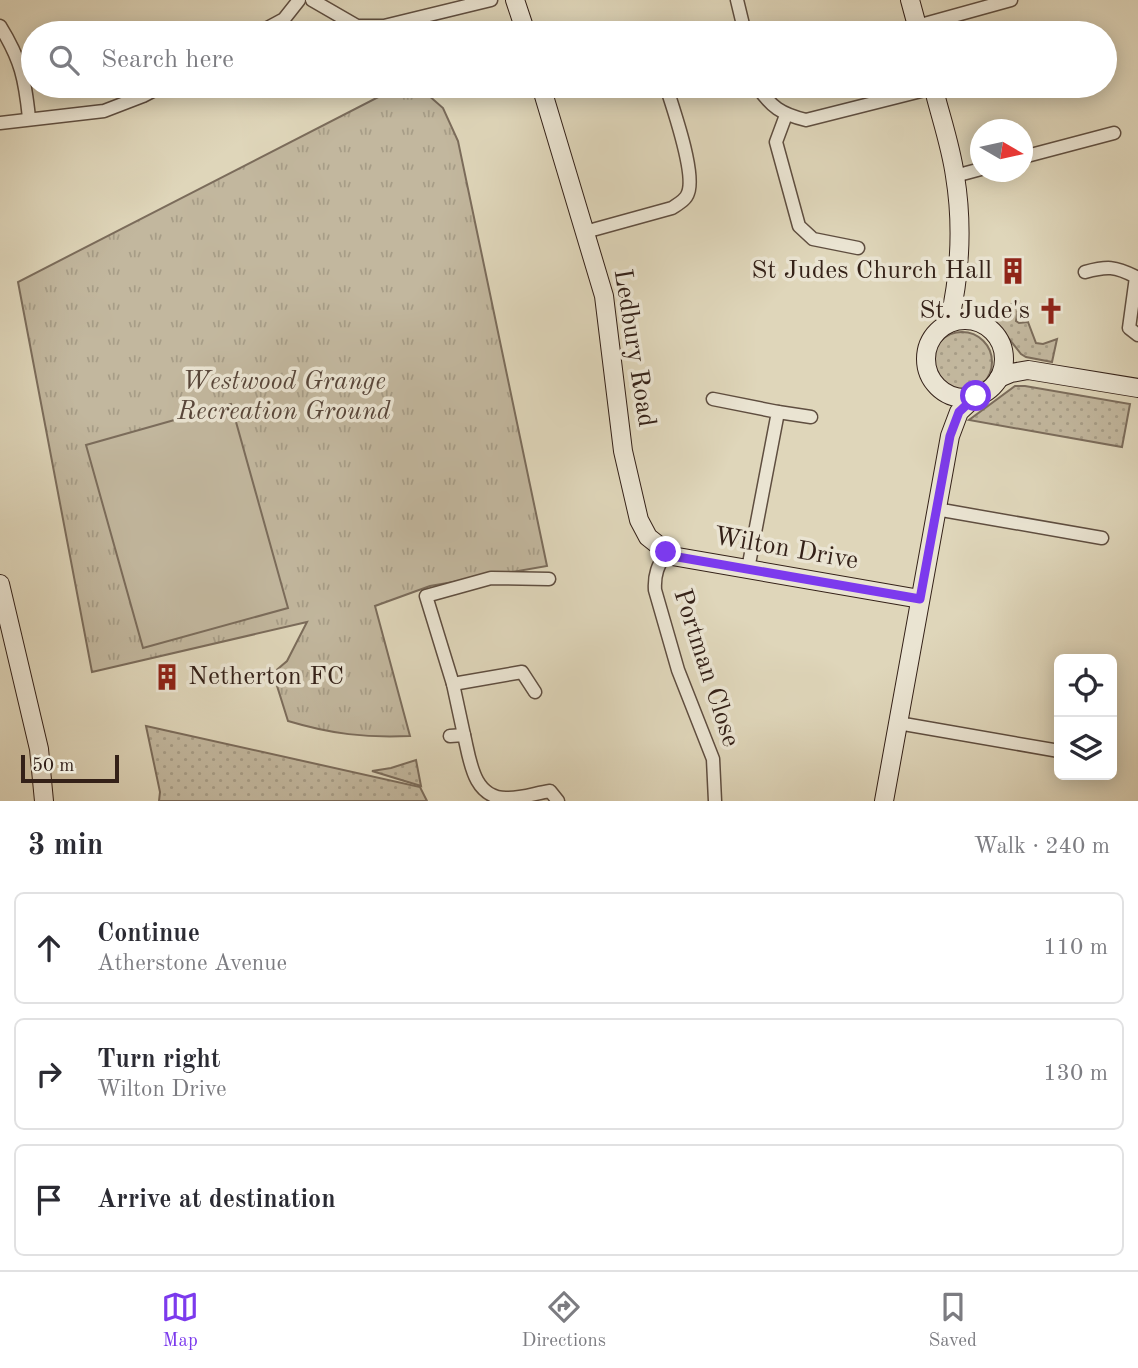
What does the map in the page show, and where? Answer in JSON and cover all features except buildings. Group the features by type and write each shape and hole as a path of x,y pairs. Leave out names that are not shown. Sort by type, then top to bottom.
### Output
{"street":[{"path":"280,21 299,0"},
{"path":"312,0 348,21"},
{"path":"405,21 491,0"},
{"path":"516,0 522,21"},
{"path":"737,0 741,21"},
{"path":"910,0 916,21"},
{"path":"944,21 1011,0"},
{"path":"0,26 21,65"},
{"path":"26,98 29,118"},
{"path":"0,123 104,111 139,98"},
{"name":"Ledbury Road","path":"545,98 604,296 624,451 639,520 648,537"},
{"path":"585,232 672,208 681,203 688,193 688,162 669,98"},
{"path":"765,98 786,116 806,120 891,98"},
{"path":"936,98 956,176 959,272 950,323"},
{"path":"786,116 776,142 799,226 813,239 858,248"},
{"path":"1033,155 1114,132"},
{"path":"956,176 970,172"},
{"path":"1085,272 1102,267 1120,268 1136,277 1129,328 1138,335"},
{"path":"959,272 968,307 981,323 994,333 1010,358 1028,370"},
{"path":"981,323 969,320 950,323 938,330 931,340 925,363 928,374 942,392 955,398 968,399 988,391 999,378 1004,364 1000,342"},
{"path":"999,378 1028,370 1138,388"},
{"path":"942,392 950,436"},
{"path":"884,801 950,436 959,412 976,396"},
{"path":"713,399 811,416"},
{"path":"748,569 778,412"},
{"path":"936,509 1102,538"},
{"name":"Wilton Drive","path":"648,537 672,556 920,599"},
{"name":"Portman Close","path":"666,552 657,567 655,590 678,670 713,759 715,801"},
{"path":"549,579 491,578 421,598 453,684 477,783 488,794 505,799 550,791 558,801"},
{"path":"0,584 5,629 38,749 44,801"},
{"path":"453,684 524,666 535,692"},
{"path":"898,723 1054,750"},
{"path":"450,736 464,735"}],"green space":[{"name":"Westwood Grange Recreation Ground","path":"376,98 432,98 443,108 458,141 547,566 430,586 375,606 410,736 349,734 288,721 273,673 287,661 307,622 92,672 18,282"},
{"path":"1019,302 1016,321 1028,322 1036,343 1043,344 1057,339 1052,362 1021,354 987,311"},
{"path":"956,332 968,332 987,345 992,362 990,374 979,387 968,392 956,392 937,379 932,368 932,356 945,337"},
{"path":"1015,386 1130,404 1122,447 969,420"},
{"path":"231,404 288,608 143,648 86,445"},
{"path":"146,726 420,787 427,801 159,801 160,792"},
{"path":"416,760 421,786 372,771 391,768"}],"place":[{"name":"St Judes Church Hall","path":"1013,271"},
{"name":"St. Jude's","path":"1051,311"},
{"name":"Netherton FC","path":"167,677"}],"route":[{"path":"666,552 672,556 920,599 950,436 959,412 976,396"}]}
